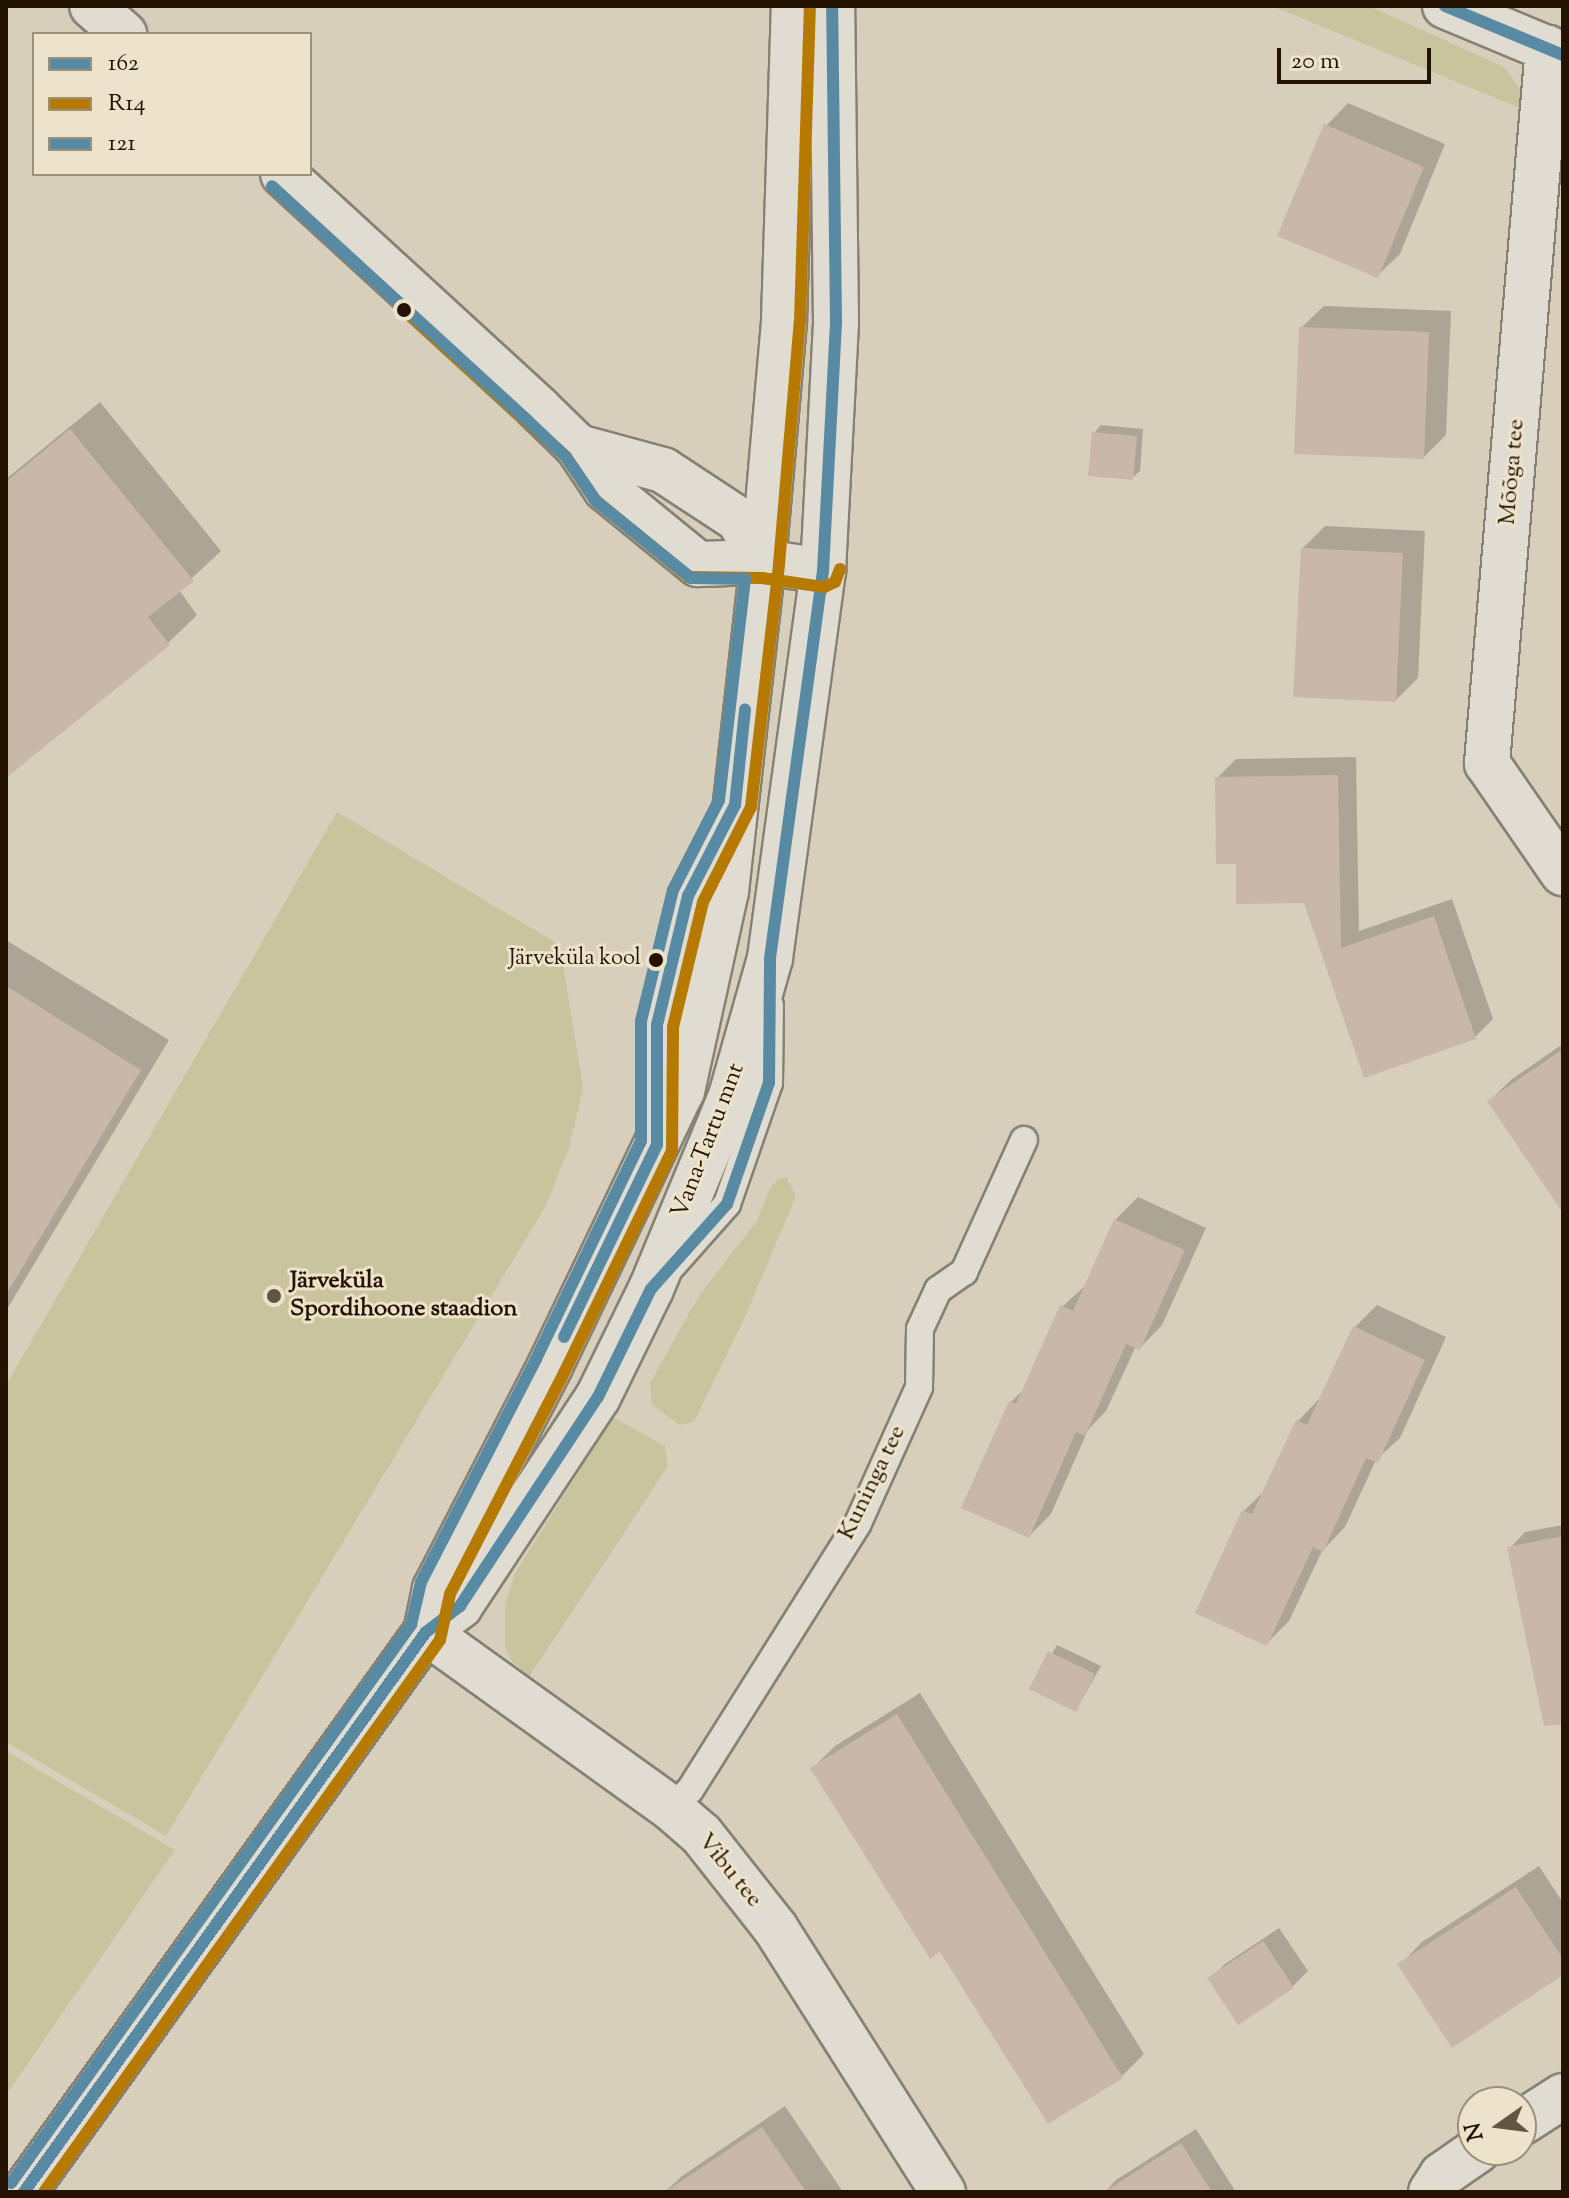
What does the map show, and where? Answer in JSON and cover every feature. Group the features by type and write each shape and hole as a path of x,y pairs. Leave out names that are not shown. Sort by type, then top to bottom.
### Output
{"street":[{"path":"92,6 122,32"},
{"name":"Vana-Tartu mnt","path":"426,1632 435,1589 550,1366 682,1091 726,891 763,562 784,320 794,6"},
{"name":"Vana-Tartu mnt","path":"24,2192 426,1632 460,1606 598,1397 651,1289 731,1096 770,958 823,571 836,321 832,6"},
{"path":"1445,6 1538,36"},
{"name":"Mõõga tee","path":"1538,36 1487,763 1563,873"},
{"path":"285,176 578,447 606,489 698,564 763,562 823,571"},
{"path":"578,447 663,470 739,520 763,562"},
{"name":"Vibu tee","path":"426,1632 672,1809 701,1834 776,1929 943,2192"},
{"path":"1537,2113 1563,2096"},
{"path":"1431,2192 1442,2175 1457,2165"}],"lane":[{"name":"Kuninga tee","path":"672,1809 690,1790 858,1523 919,1387 920,1329 938,1290 964,1272 1024,1140"}],"shaded area":[{"path":"1272,6 1369,6 1504,67 1526,98 1525,110"},
{"name":"Järveküla Spordihoone staadion","path":"337,812 560,945 583,1088 569,1148 545,1207 166,1836 6,1742 6,1385"},
{"path":"779,1178 787,1178 796,1196 744,1319 694,1422 680,1425 652,1405 650,1383 700,1294 757,1221 770,1188"},
{"path":"613,1417 665,1446 668,1466 529,1677 511,1660 505,1647 505,1606 515,1573"},
{"path":"6,1751 175,1850 6,2095"}],"building":[{"path":"1324,124 1424,167 1378,278 1277,236"},
{"path":"1299,327 1429,332 1424,459 1294,454"},
{"path":"70,429 194,581 148,617 170,645 6,778 6,482"},
{"path":"1092,432 1137,436 1133,480 1088,476"},
{"path":"1301,548 1403,553 1396,702 1293,697"},
{"path":"1338,775 1341,948 1434,916 1476,1039 1364,1078 1304,903 1236,904 1236,864 1216,864 1215,777"},
{"path":"6,986 141,1070 6,1295"},
{"path":"1563,1049 1563,1213 1487,1101"},
{"path":"1114,1219 1185,1250 1140,1350 1126,1344 1085,1436 1076,1432 1029,1538 961,1508 1009,1401 1016,1404 1060,1305 1073,1311"},
{"path":"1353,1326 1425,1360 1378,1463 1366,1458 1323,1552 1313,1547 1267,1646 1195,1613 1242,1510 1252,1514 1296,1420 1307,1425"},
{"path":"1563,1536 1563,1724 1544,1726 1507,1547"},
{"path":"1048,1651 1095,1674 1076,1712 1029,1689"},
{"path":"897,1714 1123,2078 1048,2124 940,1952 930,1959 810,1768"},
{"path":"1516,1887 1563,1959 1563,1975 1452,2048 1397,1964"},
{"path":"1263,1941 1294,1988 1238,2025 1207,1978"},
{"path":"762,2127 806,2192 665,2192"},
{"path":"1181,2143 1212,2192 1104,2192"}],"transit line":[{"name":"162","path":"24,2192 426,1632 460,1606 598,1397 651,1289 727,1204 769,1083 770,958 823,571 836,321 832,6"},
{"name":"162","path":"1445,6 1563,55"},
{"name":"R14","path":"44,2192 440,1640 450,1594 564,1373 672,1151 673,1027 703,902 751,807 779,564 800,321 810,7"},
{"name":"121","path":"11,2183 411,1625 421,1582 536,1359 641,1141 641,1021 673,890 719,800 745,579 691,578 596,501 566,457 272,186"},
{"name":"R14","path":"403,309 566,457 595,500 689,577 762,578 824,587 835,582 840,569"},
{"name":"162","path":"564,1337 657,1145 657,1025 688,896 735,805 745,710"}],"place":[{"name":"Järveküla kool","path":"656,960"},
{"name":"Järveküla Spordihoone staadion","path":"274,1296"}]}
